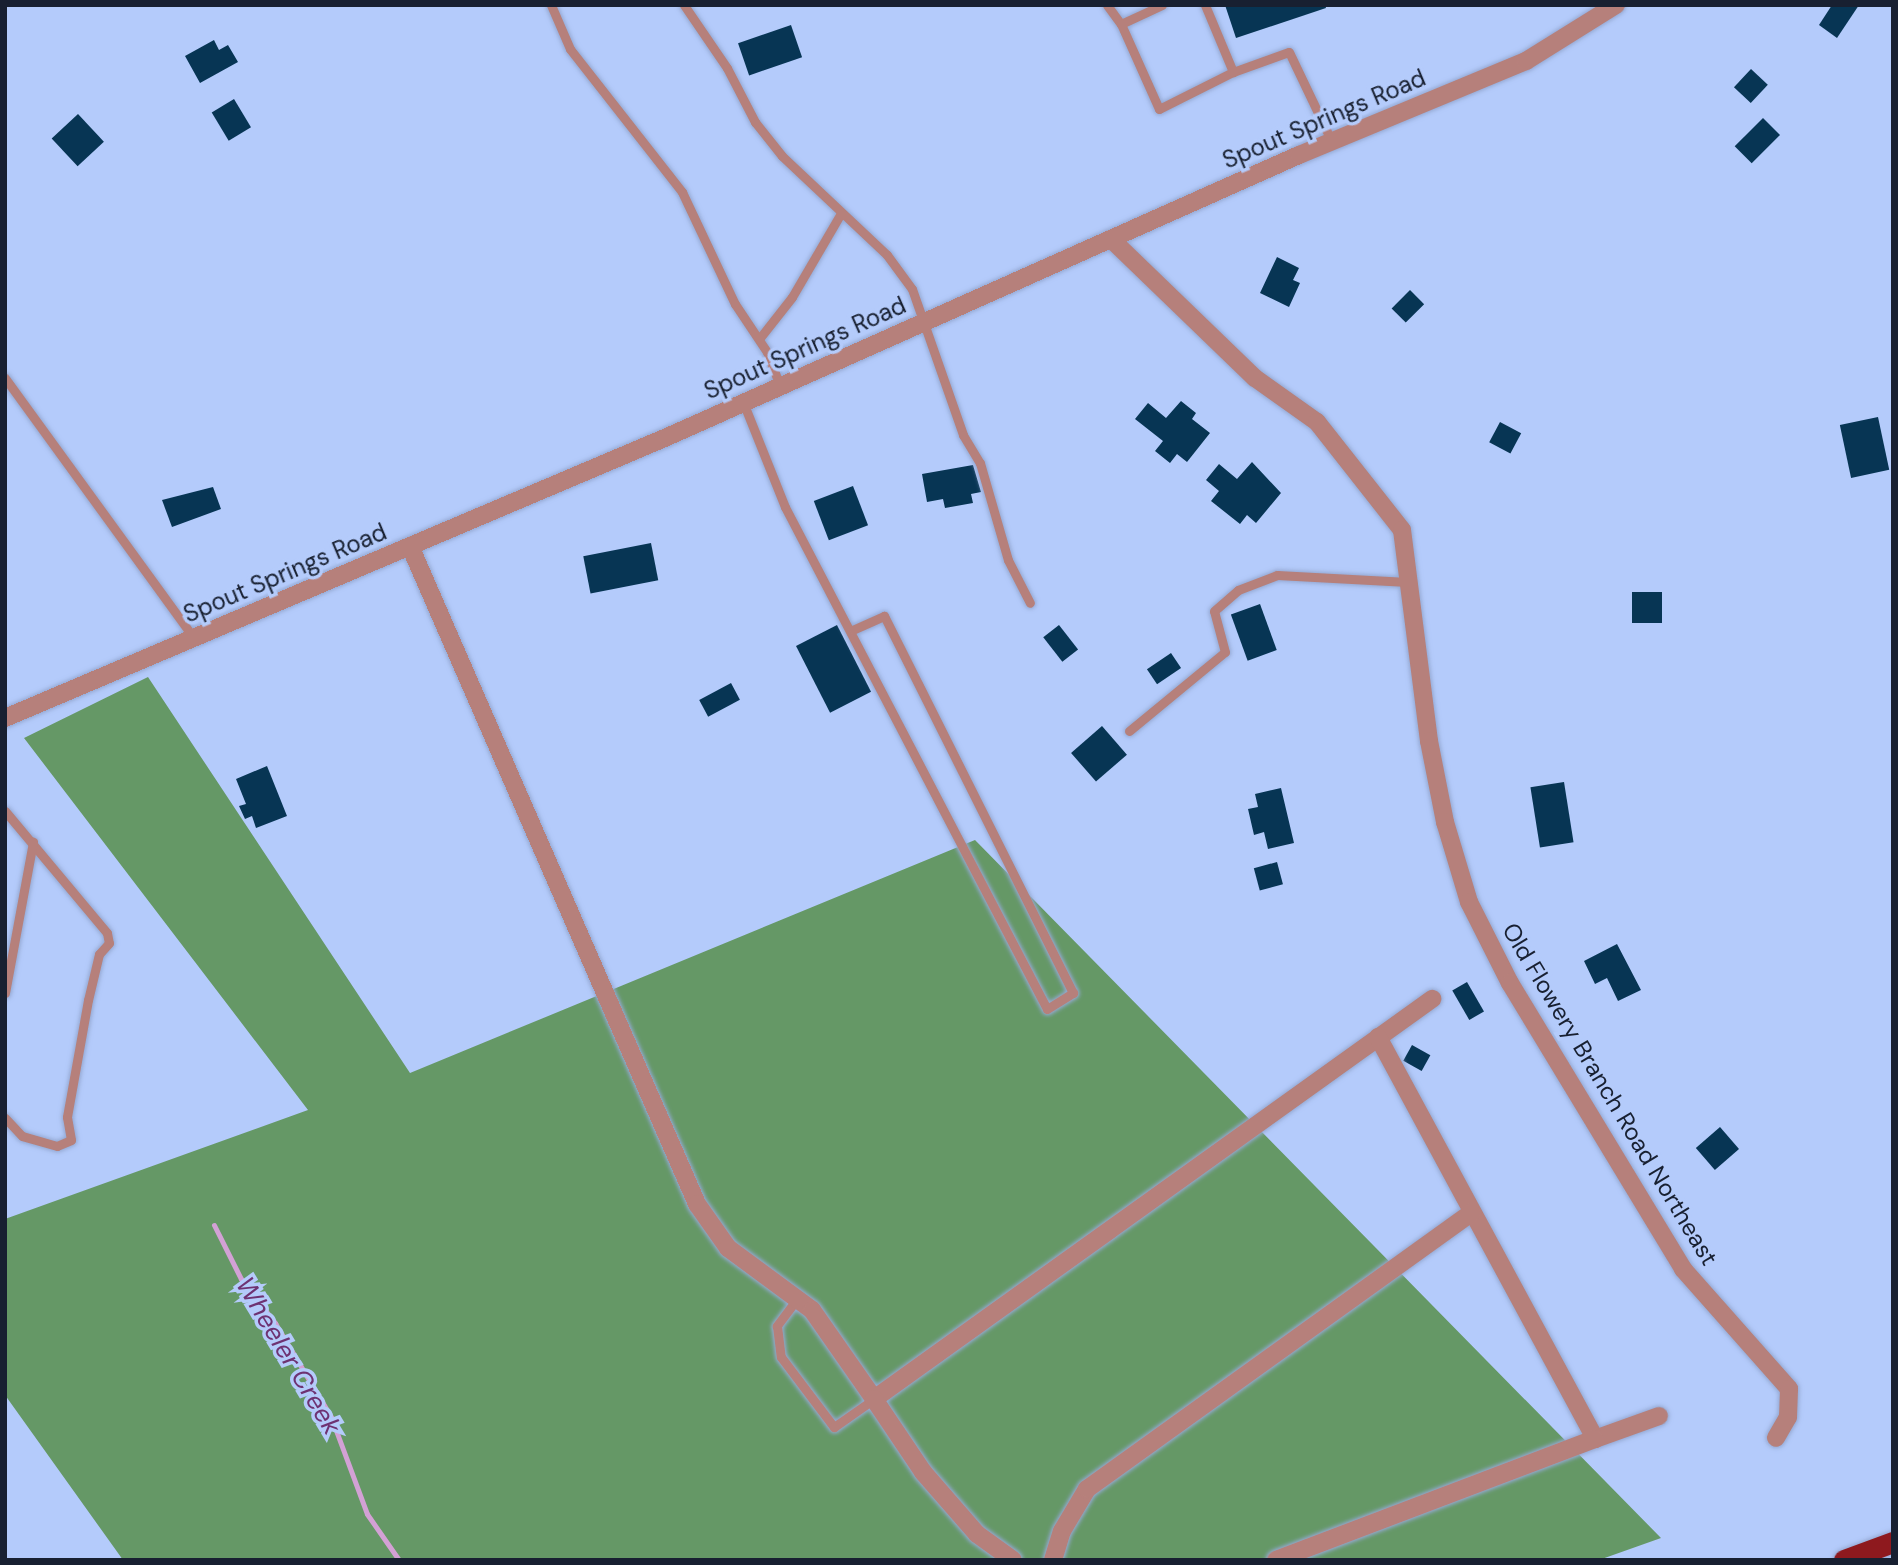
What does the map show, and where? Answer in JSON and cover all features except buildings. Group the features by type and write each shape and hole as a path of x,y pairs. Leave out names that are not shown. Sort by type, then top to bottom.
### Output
{"highway":[{"path":"1844,1560 1893,1542"}],"street":[{"name":"Spout Springs Road","path":"5,718 410,546 1332,142 1526,61 1616,5"},
{"name":"Old Flowery Branch Road Northeast","path":"1111,239 1255,377 1317,422 1402,530 1431,752 1444,822 1469,902 1510,983 1675,1258 1727,1324 1788,1389 1788,1417 1776,1438"},
{"path":"410,546 697,1204 728,1248 812,1310 923,1472 977,1534 1013,1560"},
{"path":"874,1399 1432,999"},
{"path":"1378,1037 1595,1440"},
{"path":"1053,1560 1062,1531 1087,1489 1472,1212"},
{"path":"1276,1560 1659,1416"}],"lane":[{"path":"551,5 570,49 682,192 735,304 758,339 780,386"},
{"path":"684,5 727,68 755,122 782,156 887,255 912,289 963,435 979,463 1008,561 1030,603"},
{"path":"1107,5 1121,24 1159,108 1233,72 1289,52 1332,142"},
{"path":"1121,24 1162,5"},
{"path":"1205,5 1233,72"},
{"path":"758,339 792,297 841,213"},
{"path":"5,379 194,638"},
{"path":"743,402 785,507 853,629 1047,1009 1073,993 884,616 853,629"},
{"path":"1129,731 1225,652 1214,611 1238,590 1277,576 1408,582"},
{"path":"5,811 107,933 109,943 99,954 88,1000 67,1116 71,1140 57,1146 22,1136 5,1118"},
{"path":"6,988 33,842"},
{"path":"797,1299 777,1326 780,1357 834,1427 874,1399"}],"green space":[{"path":"148,677 410,1073 975,840 1661,1538 1599,1560 123,1560 5,1395 5,1219 308,1110 24,738"}],"waterway":[{"name":"Wheeler Creek","path":"214,1225 241,1279 275,1323 331,1417 367,1514 399,1560"}]}
